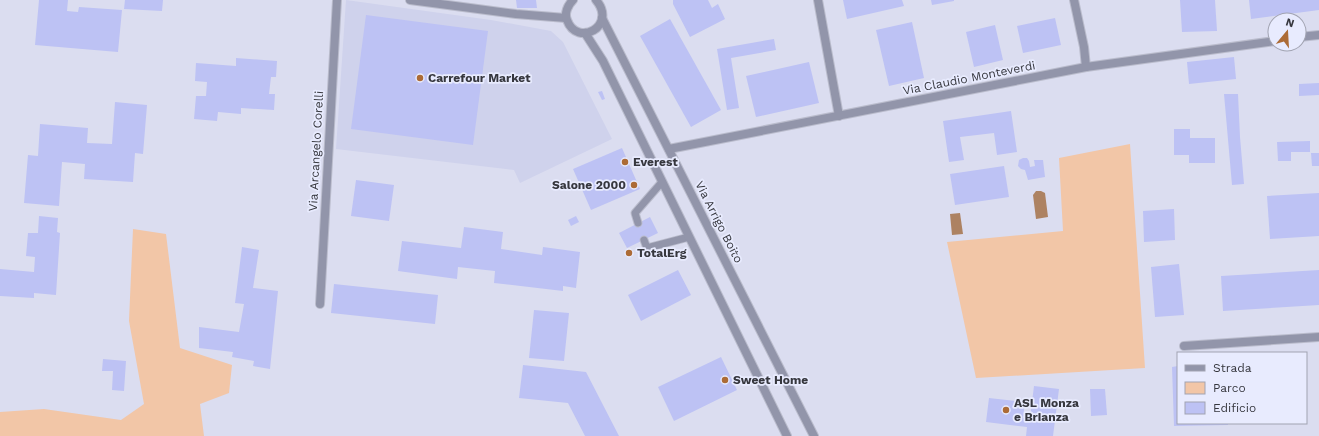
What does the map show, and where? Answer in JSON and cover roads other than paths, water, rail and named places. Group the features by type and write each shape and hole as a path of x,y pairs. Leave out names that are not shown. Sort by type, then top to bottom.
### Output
{"street":[{"name":"Via Arcangelo Corelli","path":"320,304 337,0"},
{"path":"410,0 516,14 566,18"},
{"name":"Via Arrigo Boito","path":"596,0 602,10 602,18 814,436"},
{"path":"818,0 839,116"},
{"path":"1074,0 1084,46 1086,67"},
{"path":"571,1 566,11 566,18 570,27 575,31 580,33 595,30 600,24 602,18"},
{"path":"585,32 603,61 787,436"},
{"path":"1307,36 1319,34"},
{"name":"Via Claudio Monteverdi","path":"669,149 1086,67 1267,42"},
{"path":"1184,346 1319,337"}],"lane":[{"path":"638,223 635,213 662,182"},
{"path":"644,240 647,248 689,237"}],"place":[{"name":"Carrefour Market","path":"420,78"},
{"name":"Everest","path":"625,162"},
{"name":"Salone 2000","path":"634,185"},
{"name":"TotalErg","path":"629,253"},
{"name":"Sweet Home","path":"725,380"},
{"name":"ASL Monza e Brianza","path":"1006,410"}]}
